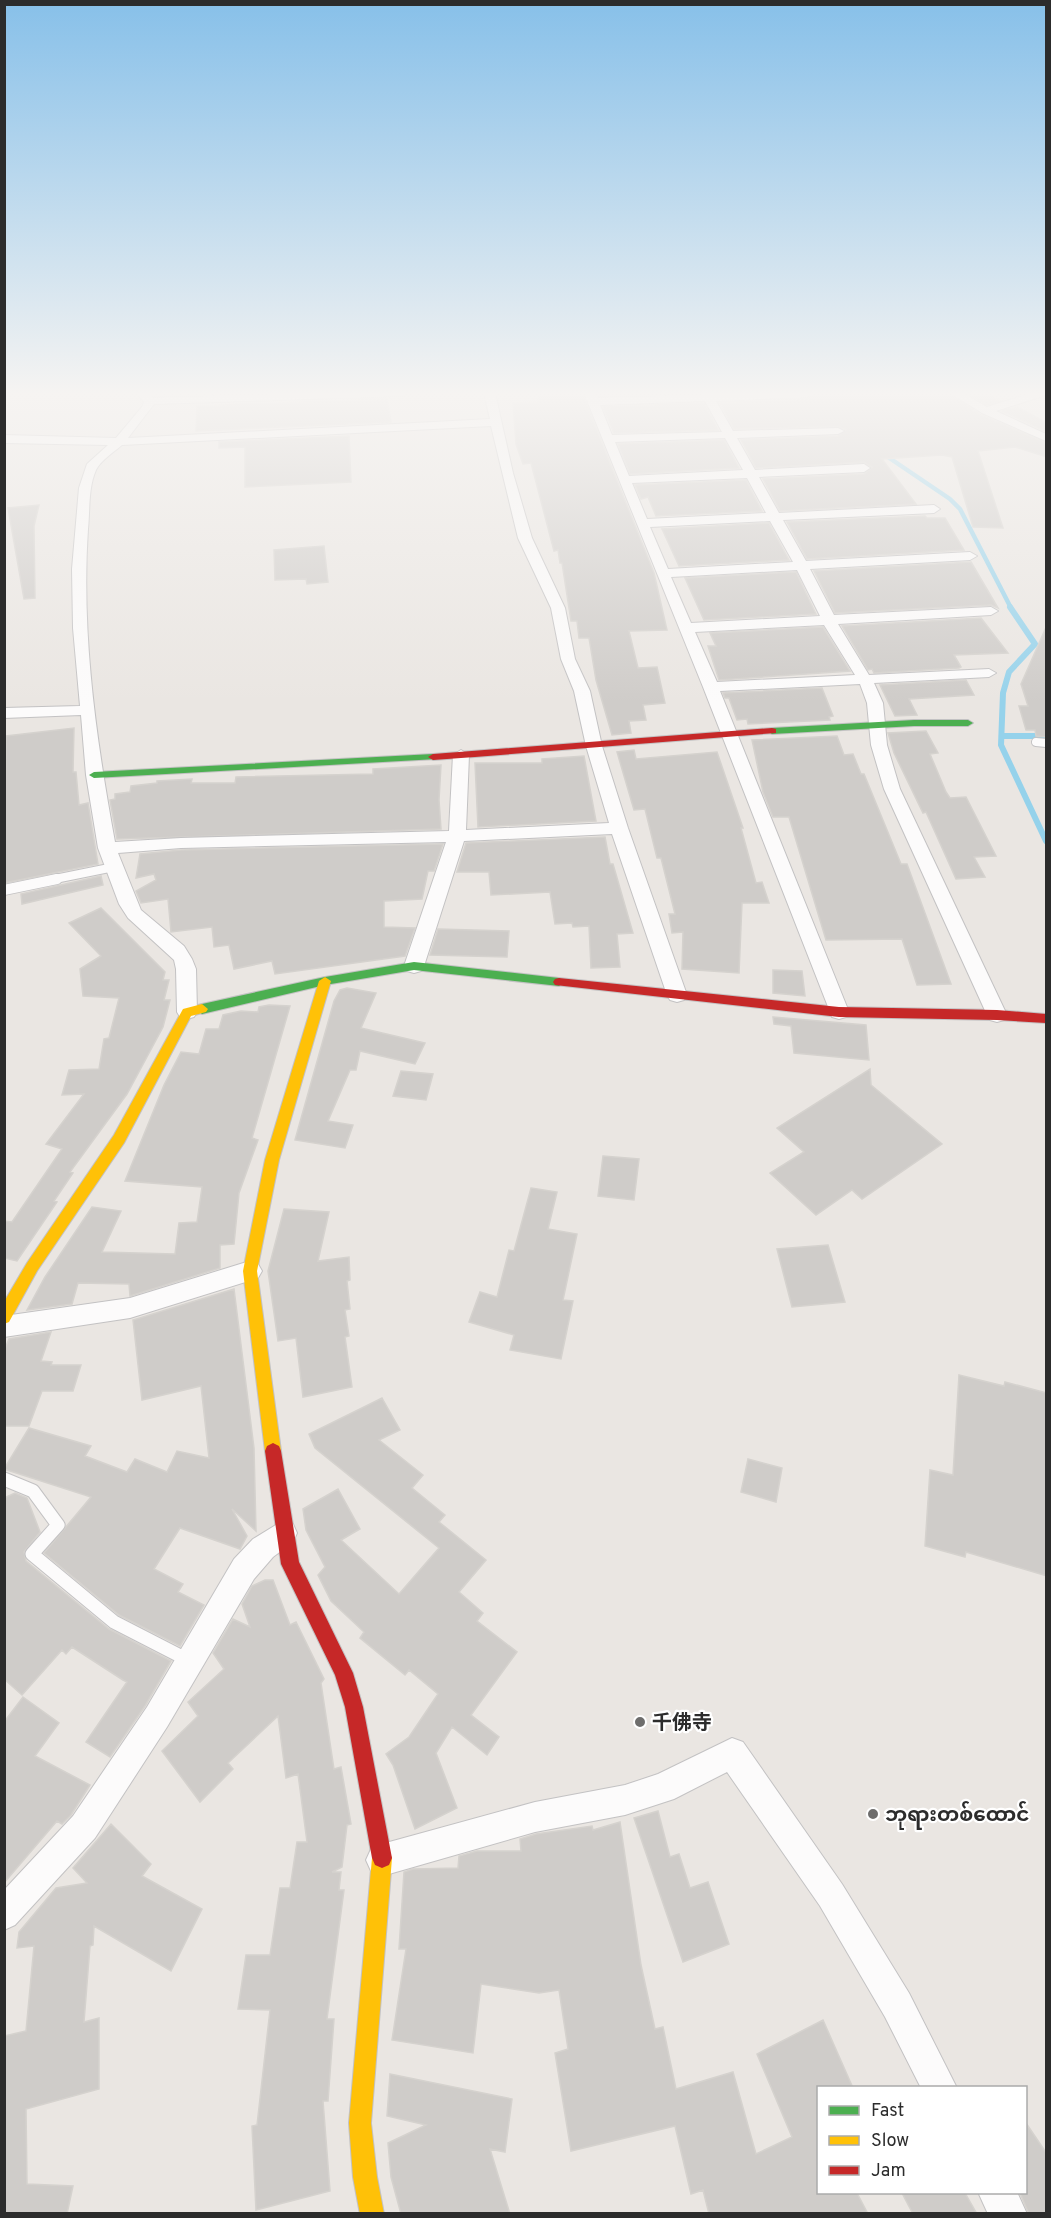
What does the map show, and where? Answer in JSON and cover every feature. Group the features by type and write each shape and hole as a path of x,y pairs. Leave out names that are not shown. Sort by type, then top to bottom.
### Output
{"street":[{"path":"4,1317 32,1267 119,1139 188,1012 186,969 183,958 134,914 107,848 94,775 80,604 79,568 84,497"},
{"path":"514,497 525,538 558,608 568,659 582,691 594,746 619,828 677,995"},
{"path":"631,497 711,687 839,1012"},
{"path":"763,497 802,566 840,642 865,679 875,703 879,725 879,745 892,789 997,1015"},
{"path":"643,523 934,509"},
{"path":"664,573 970,556"},
{"path":"686,628 991,611"},
{"path":"711,687 989,673"},
{"path":"4,713 88,710"},
{"path":"94,775 461,756 594,746 667,737 879,725 968,723"},
{"path":"414,966 457,836 461,756"},
{"path":"107,848 181,843 457,836 619,828"},
{"path":"188,1012 325,981 414,966 839,1012 997,1015 1047,1019"},
{"path":"325,981 285,1106 256,1232 250,1270 290,1564 344,1673 354,1707 382,1860 360,2123 364,2177 372,2214"},
{"path":"4,1327 130,1308 250,1270"},
{"path":"4,1914 84,1827 157,1717 244,1569 263,1548 284,1533"},
{"path":"382,1860 535,1817 625,1800 663,1788 732,1753 831,1895 897,2005 939,2086"},
{"path":"997,2194 1009,2214"}],"lane":[{"path":"1036,742 1047,743"},
{"path":"4,890 114,867"},
{"path":"4,1479 33,1491 58,1525 32,1554 114,1622 190,1662"}],"building":[{"path":"540,497 623,497 654,573 667,630 629,631 638,668 657,667 665,703 643,705 646,720 629,721 631,733 612,735 596,680 589,638 579,638 577,621 571,621 562,563 560,563 558,550 554,551"},
{"path":"640,497 755,497 762,511 656,516 648,497 641,499"},
{"path":"772,497 910,497 916,504 780,511"},
{"path":"964,497 993,497 1003,528 973,527"},
{"path":"39,505 34,526 35,598 24,599 8,508"},
{"path":"925,516 945,518 964,550 807,559 787,522"},
{"path":"769,523 789,560 679,566 662,529"},
{"path":"324,546 328,582 307,584 306,579 275,580 274,550"},
{"path":"971,562 998,608 991,605 835,613 814,571"},
{"path":"796,572 816,614 704,620 685,578"},
{"path":"981,618 1008,653 954,655 961,667 959,668 874,673 872,669 868,670 842,626"},
{"path":"1047,625 1047,737 1036,736 1035,730 1026,730 1019,706 1028,706 1021,684"},
{"path":"823,627 850,671 719,680 708,646 716,646 710,633"},
{"path":"966,680 974,695 909,699 917,715 895,716 880,685"},
{"path":"822,688 833,716 829,717 830,720 748,724 747,719 737,720 729,698 725,698 723,693"},
{"path":"74,728 73,772 76,772 79,805 88,803 98,864 4,883 6,736"},
{"path":"926,731 938,753 930,754 946,792 950,798 966,797 996,856 974,857 985,877 956,879 926,812 923,813 894,753 888,733"},
{"path":"837,736 844,755 853,754 861,774 864,774 901,864 907,864 951,984 917,985 902,939 826,940 789,817 773,817 763,792 752,740"},
{"path":"634,750 636,759 717,752 743,828 741,828 756,883 762,882 769,903 742,903 739,973 682,969 683,932 672,933 669,914 675,914 661,858 657,858 645,809 634,810 617,752"},
{"path":"584,756 596,821 478,827 475,763 542,763 542,759"},
{"path":"441,765 439,800 441,829 117,839 110,800 115,799 115,794 130,792 131,786 157,783 157,781 192,779 191,783 235,783 236,777 373,774 373,769"},
{"path":"605,837 610,864 613,864 633,933 617,934 620,967 591,968 589,926 573,927 572,923 555,924 550,892 491,895 489,872 457,872 466,843"},
{"path":"443,844 434,871 428,871 422,899 384,901 384,927 415,928 405,956 275,974 272,961 234,969 229,945 214,947 212,927 171,932 168,899 141,903 136,891 156,880 154,874 136,878 140,854 181,850"},
{"path":"101,876 103,885 22,904 21,894"},
{"path":"101,908 165,972 163,980 169,980 164,1000 170,1000 163,1027 127,1094 70,1172 73,1173 54,1201 57,1202 17,1261 4,1258 4,1221 12,1222 62,1149 46,1144 84,1094 62,1095 69,1070 99,1069 104,1039 109,1038 119,998 83,996 80,969 101,956 69,923"},
{"path":"438,929 509,931 507,957 430,955"},
{"path":"773,970 802,971 805,996 773,993"},
{"path":"347,988 376,993 361,1028 425,1043 415,1064 360,1051 356,1070 350,1070 328,1121 353,1125 345,1148 295,1140 334,1001 340,990"},
{"path":"290,1006 252,1138 258,1140 239,1193 234,1244 220,1245 220,1268 130,1296 129,1284 78,1283 72,1304 27,1310 45,1277 92,1207 121,1211 102,1252 175,1254 179,1223 197,1222 202,1187 125,1181 164,1085 181,1052 199,1054 206,1029 219,1029 223,1015 241,1011 258,1012 259,1007"},
{"path":"773,1017 866,1025 869,1060 794,1053 791,1026 774,1024"},
{"path":"870,1069 871,1085 942,1144 862,1199 852,1190 816,1215 770,1173 804,1152 777,1128"},
{"path":"401,1071 433,1074 426,1100 393,1096"},
{"path":"603,1156 639,1159 634,1200 598,1196"},
{"path":"531,1188 557,1192 548,1229 577,1234 563,1300 573,1301 561,1359 510,1350 514,1335 469,1322 480,1292 497,1297 509,1250 514,1251"},
{"path":"284,1209 329,1212 318,1261 349,1257 350,1280 347,1281 350,1309 345,1310 349,1336 345,1337 352,1387 303,1397 296,1338 278,1341 268,1271"},
{"path":"828,1245 845,1302 792,1307 777,1249"},
{"path":"234,1289 254,1448 256,1531 232,1509 247,1536 240,1549 180,1528 154,1569 183,1584 178,1592 204,1605 180,1646 119,1615 44,1553 91,1497 4,1469 29,1428 91,1446 85,1456 127,1472 135,1459 167,1472 177,1451 209,1458 201,1386 142,1400 133,1320"},
{"path":"51,1332 41,1361 52,1362 51,1365 81,1365 73,1391 42,1391 29,1426 4,1426 4,1351 9,1339"},
{"path":"959,1375 1004,1386 1005,1382 1047,1393 1047,1576 966,1552 965,1557 925,1546 930,1470 953,1475"},
{"path":"382,1398 400,1430 379,1440 423,1475 412,1488 445,1515 439,1522 486,1560 459,1592 483,1613 477,1621 517,1652 471,1715 499,1737 487,1755 452,1727 436,1753 457,1808 415,1829 393,1765 386,1754 409,1737 438,1694 409,1670 405,1675 360,1638 364,1632 331,1601 318,1575 325,1567 306,1530 303,1509 338,1489 360,1529 341,1540 399,1594 439,1548 315,1448 309,1434"},
{"path":"748,1459 782,1468 776,1502 741,1492"},
{"path":"15,1493 27,1498 40,1532 24,1552 26,1561 109,1629 171,1661 145,1706 110,1757 86,1742 127,1682 72,1647 66,1654 62,1650 22,1695 4,1679 4,1498"},
{"path":"265,1580 273,1580 290,1625 296,1622 324,1679 321,1683 334,1769 341,1767 351,1824 347,1825 342,1867 332,1872 341,1872 339,1890 344,1890 327,2019 334,2019 328,2101 323,2101 330,2191 256,2210 252,2126 257,2125 270,2010 238,2009 246,1955 270,1955 280,1888 290,1888 297,1842 307,1842 298,1774 286,1778 278,1716 228,1763 233,1769 200,1802 162,1751 198,1716 188,1702 224,1669 213,1653 233,1619 250,1627 242,1604 252,1586"},
{"path":"23,1697 59,1723 35,1756 90,1785 71,1815 62,1824 57,1821 4,1883 4,1722"},
{"path":"658,1811 670,1857 679,1854 690,1888 708,1882 729,1944 683,1962 634,1818"},
{"path":"620,1822 641,1965 655,2029 663,2027 676,2089 733,2072 756,2154 792,2137 757,2054 823,2020 852,2086 817,2086 817,2194 858,2194 868,2214 709,2214 703,2190 691,2194 675,2126 571,2151 555,2053 568,2049 559,1990 539,1993 481,1984 473,2053 392,2040 406,1949 399,1949 404,1872 413,1869 458,1868 459,1856 477,1851 521,1851 520,1839 536,1834 592,1826 593,1830"},
{"path":"111,1824 151,1864 142,1876 202,1909 171,1971 94,1926 93,1945 90,1946 84,2022 99,2018 99,2089 26,2109 27,2184 73,2186 67,2214 4,2214 4,2036 26,2031 34,1946 17,1948 19,1932 56,1888 87,1883 73,1868"},
{"path":"390,2074 512,2099 505,2152 490,2149 510,2214 401,2214 391,2177 388,2143 426,2125 387,2116"},
{"path":"1027,2124 1047,2154 1047,2214 1029,2214 1020,2194 1027,2194"},
{"path":"903,2194 966,2194 977,2214 913,2214"}],"waterway":[{"path":"946,497 960,509 1011,608"},
{"path":"1010,607 1035,644 1009,672 1003,693 1001,745 1046,841"},
{"path":"1002,736 1045,736"}],"traffic: fast":[{"path":"772,731 914,723 968,723"},
{"path":"94,775 433,757"},
{"path":"202,1009 325,981 414,966 559,982"}],"traffic: slow":[{"path":"273,1451 250,1271 272,1160 325,981"},
{"path":"4,1317 32,1267 119,1139 187,1012 202,1009"},
{"path":"372,2214 365,2177 360,2123 382,1858"}],"traffic: jam":[{"path":"433,757 772,731"},
{"path":"559,982 839,1012 997,1015 1046,1019"},
{"path":"273,1451 290,1564 344,1673 354,1707 382,1858"}],"place":[{"name":"千佛寺","path":"640,1722"},
{"name":"ဘုရားတစ်ထောင်","path":"873,1814"}]}
